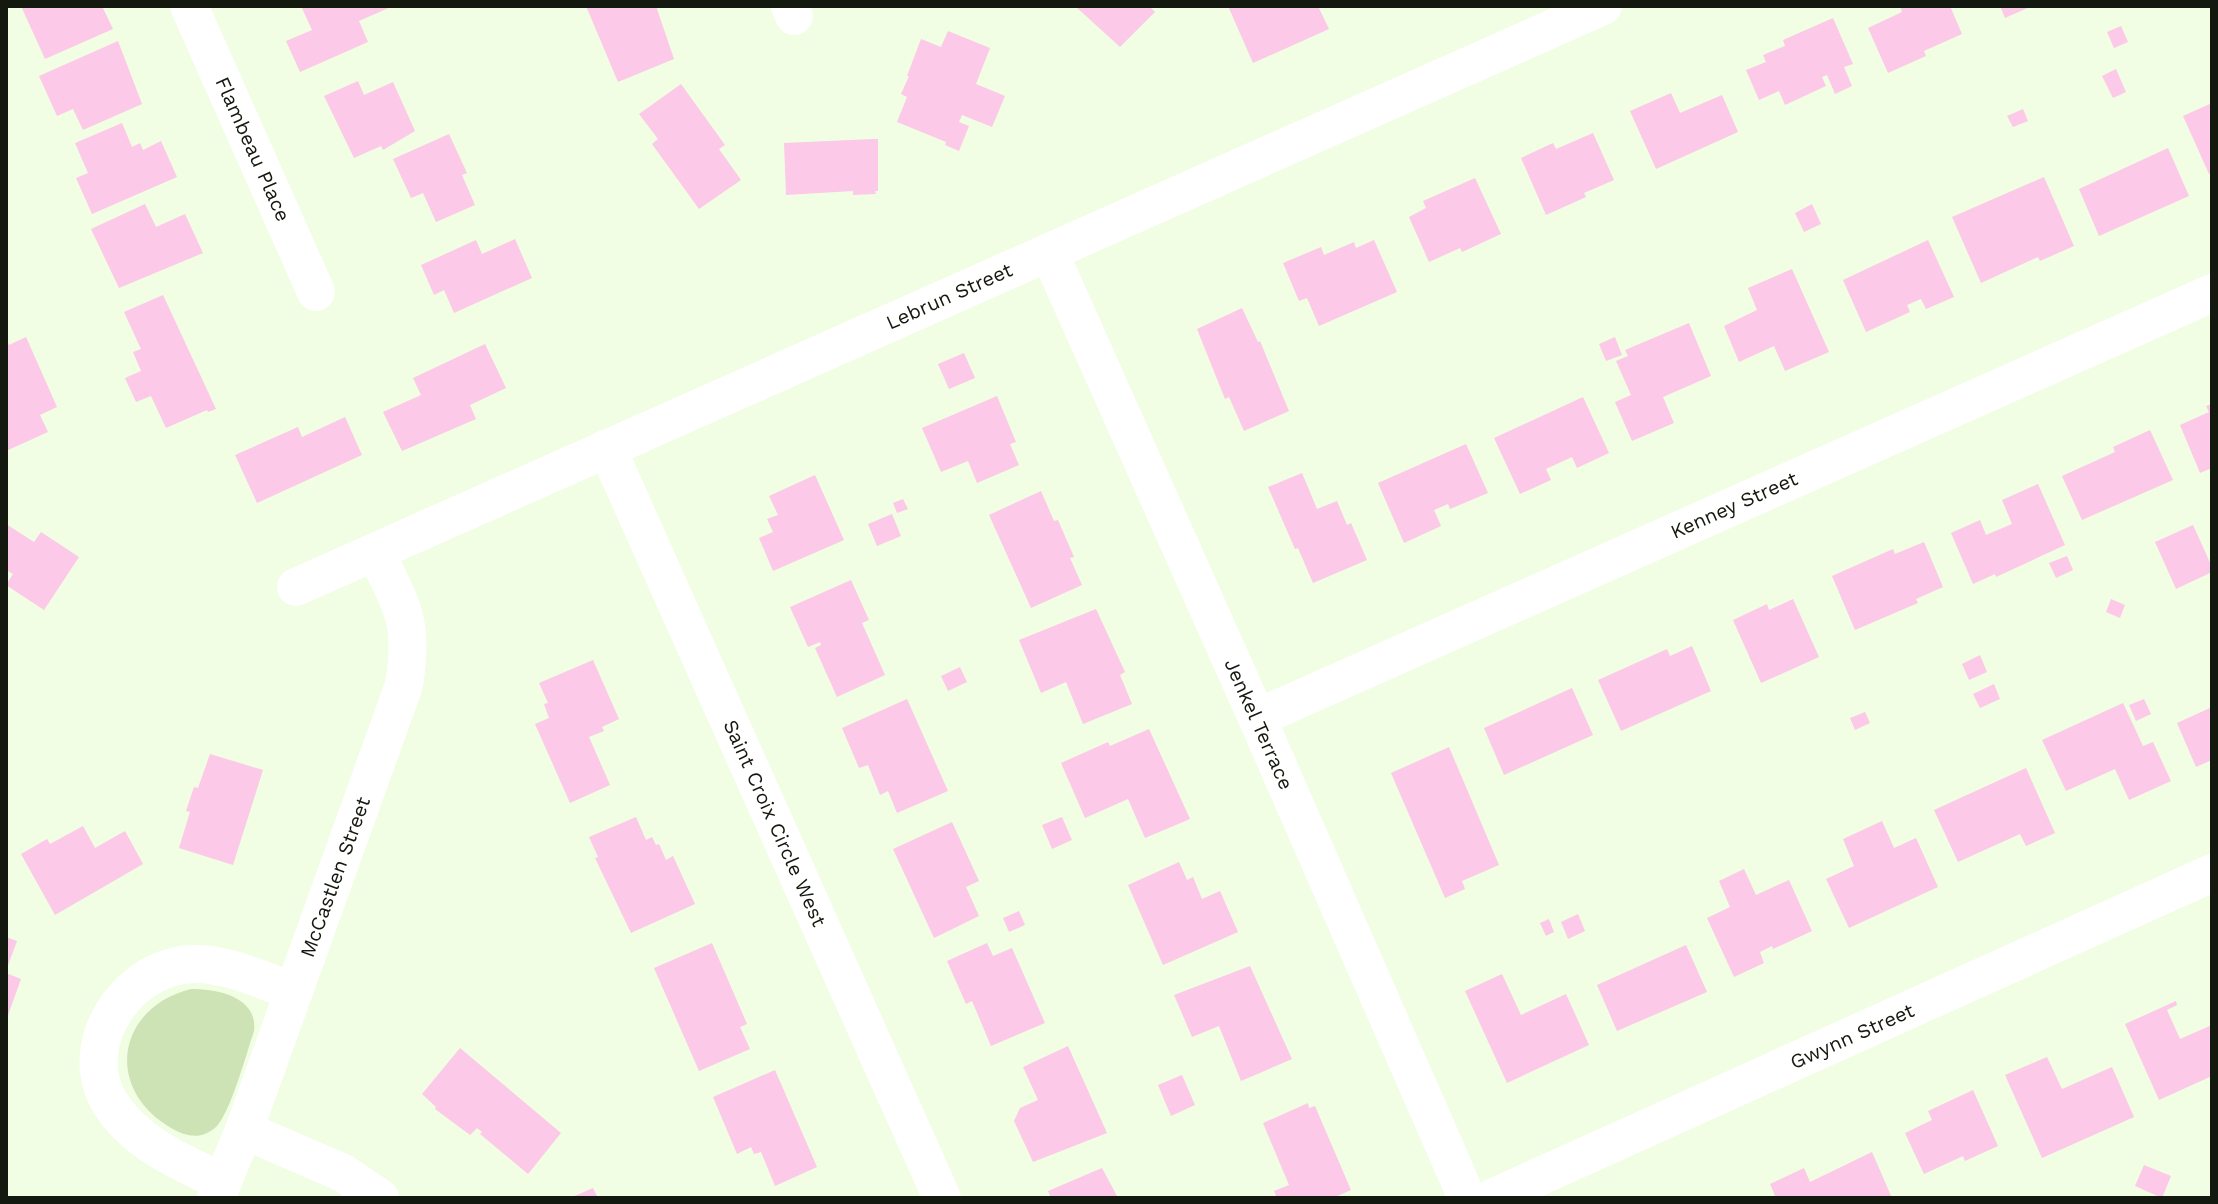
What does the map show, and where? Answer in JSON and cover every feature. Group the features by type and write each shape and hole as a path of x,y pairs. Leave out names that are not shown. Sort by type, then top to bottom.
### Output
{"street":[{"name":"Flambeau Place","path":"189,6 316,292"},
{"name":"Lebrun Street","path":"296,587 1603,6"},
{"name":"Jenkel Terrace","path":"1049,252 1467,1198"},
{"name":"Kenney Street","path":"1257,718 2212,293"},
{"name":"Saint Croix Circle West","path":"607,448 942,1198"},
{"name":"McCastlen Street","path":"220,1190 404,685 409,635 404,610 376,553"},
{"name":"Gwynn Street","path":"1492,1198 2212,873"},
{"path":"220,1190 147,1142 110,1103 100,1079 100,1050 108,1021 123,996 170,967 218,965 294,992"},
{"path":"244,1130 343,1173 380,1198"}],"green space":[{"path":"191,989 234,997 250,1010 254,1019 254,1031 221,1120 205,1134 194,1136 171,1128 150,1112 135,1092 128,1072 128,1051 134,1031 147,1013 166,999"}],"building":[{"path":"21,6 102,6 113,29 45,59"},
{"path":"301,6 393,6 359,21 368,42 300,72 286,41 312,30"},
{"path":"586,6 656,6 674,59 618,82"},
{"path":"1075,6 1149,6 1155,12 1120,47"},
{"path":"1228,6 1318,6 1329,29 1253,63"},
{"path":"1900,6 1950,6 1962,34 1924,51 1926,56 1888,73 1868,28 1902,12"},
{"path":"2000,6 2032,6 2005,18"},
{"path":"1833,18 1853,64 1844,67 1852,86 1835,94 1827,75 1822,77 1826,86 1785,105 1779,91 1759,100 1746,70 1766,62 1763,55 1785,46 1783,40"},
{"path":"2121,26 2128,42 2114,48 2107,32"},
{"path":"948,31 990,48 976,84 1005,96 992,127 962,115 959,122 969,126 959,151 945,145 946,142 897,122 907,97 901,94 921,39 941,47"},
{"path":"118,41 142,104 83,130 73,109 57,116 39,76"},
{"path":"2116,69 2126,92 2113,98 2102,76"},
{"path":"358,81 364,95 393,82 415,131 383,150 381,146 354,158 324,96"},
{"path":"681,84 725,145 719,149 741,180 699,209 652,144 658,139 639,114"},
{"path":"1671,93 1680,113 1722,95 1738,132 1656,169 1630,111"},
{"path":"2212,103 2212,172 2209,174 2183,116"},
{"path":"2023,109 2028,121 2013,127 2007,116"},
{"path":"122,123 132,147 140,143 143,150 161,141 177,177 92,214 76,178 88,173 75,143"},
{"path":"1593,133 1614,180 1546,215 1521,158 1553,143 1556,149"},
{"path":"449,134 467,173 462,175 475,205 436,222 423,193 411,198 393,159"},
{"path":"878,139 876,194 853,195 853,191 786,195 784,143"},
{"path":"2168,148 2189,196 2099,236 2079,189"},
{"path":"2044,177 2074,246 2040,261 2038,257 1981,283 1952,217"},
{"path":"1475,178 1501,234 1462,252 1460,248 1429,262 1409,217 1426,208 1423,201"},
{"path":"145,204 156,227 185,214 203,253 119,288 91,229"},
{"path":"1812,204 1821,224 1804,232 1795,213"},
{"path":"515,239 532,278 454,313 444,290 434,295 421,265 476,240 482,254"},
{"path":"1374,240 1397,292 1319,326 1307,298 1299,301 1283,263 1321,247 1324,255 1354,242 1356,248"},
{"path":"1928,240 1954,297 1926,309 1921,299 1907,305 1910,312 1866,332 1843,280"},
{"path":"1792,269 1829,352 1785,371 1774,346 1739,362 1724,326 1757,310 1748,288"},
{"path":"163,295 216,409 166,428 151,396 136,402 125,378 141,371 133,352 141,349 124,312"},
{"path":"1242,308 1260,341 1289,411 1244,431 1229,397 1225,399 1197,329"},
{"path":"1689,323 1711,376 1663,397 1674,423 1632,441 1615,402 1631,395 1616,361 1628,356 1625,350"},
{"path":"26,337 57,407 40,415 48,432 6,451 6,338 9,345"},
{"path":"1615,337 1622,355 1606,361 1599,344"},
{"path":"485,344 506,388 470,405 476,419 402,451 383,412 421,395 413,378"},
{"path":"964,353 975,378 949,389 938,364"},
{"path":"997,396 1016,442 1010,444 1019,465 977,483 968,461 941,472 922,428"},
{"path":"1583,397 1609,453 1577,468 1572,457 1546,469 1551,480 1520,494 1494,438"},
{"path":"2212,404 2212,468 2200,473 2180,425 2209,412 2206,406"},
{"path":"345,417 362,455 257,503 235,455 298,427 302,437"},
{"path":"2150,430 2173,480 2082,520 2062,476 2115,452 2113,447"},
{"path":"1466,444 1488,493 1450,509 1448,504 1434,510 1441,526 1404,543 1378,483"},
{"path":"1302,473 1317,509 1337,501 1347,525 1351,523 1367,560 1313,583 1268,487"},
{"path":"815,475 844,540 773,571 759,538 773,532 767,519 778,515 769,496"},
{"path":"2038,484 2065,545 1996,577 1995,574 1973,584 1951,533 1980,520 1986,535 2012,524 2002,500"},
{"path":"1041,491 1054,521 1058,520 1082,585 1031,608 989,515"},
{"path":"903,499 908,509 897,513 893,503"},
{"path":"892,514 901,536 877,546 868,524"},
{"path":"6,524 34,542 41,532 79,557 44,610 6,585 13,574 6,570"},
{"path":"2193,525 2212,572 2176,589 2155,542"},
{"path":"1924,542 1943,587 1916,599 1918,603 1855,630 1832,576 1893,549 1895,554"},
{"path":"2067,556 2073,570 2056,578 2049,563"},
{"path":"851,580 869,620 862,623 885,675 837,697 815,648 821,645 820,642 808,647 790,607"},
{"path":"1793,599 1819,657 1761,683 1733,620 1767,604 1769,610"},
{"path":"2111,599 2125,605 2120,618 2106,612"},
{"path":"1096,609 1125,672 1120,675 1132,704 1083,724 1066,682 1041,693 1019,640"},
{"path":"1692,646 1711,691 1621,731 1598,680 1667,649 1670,656"},
{"path":"1980,655 1987,672 1969,680 1962,664"},
{"path":"593,660 619,719 602,727 604,731 589,737 610,785 570,803 535,724 549,718 544,704 548,703 539,683"},
{"path":"960,667 967,682 948,691 941,676"},
{"path":"1994,684 2000,699 1980,708 1973,694"},
{"path":"1572,688 1593,735 1504,775 1484,728"},
{"path":"907,699 948,791 897,813 888,791 880,795 868,765 859,768 842,728"},
{"path":"2144,699 2151,714 2136,721 2129,705"},
{"path":"2123,703 2143,746 2153,742 2171,781 2129,800 2115,769 2066,791 2042,740"},
{"path":"2212,707 2212,760 2196,767 2177,723"},
{"path":"1865,712 1870,723 1855,730 1850,718"},
{"path":"1149,729 1190,819 1145,838 1128,799 1085,818 1061,763 1108,742 1110,746"},
{"path":"1449,747 1499,865 1462,881 1465,889 1445,898 1391,773"},
{"path":"210,754 263,770 233,865 179,848 190,812 186,811"},
{"path":"2026,768 2055,833 2026,846 2020,834 1958,862 1934,810"},
{"path":"636,817 646,840 652,837 656,845 659,844 666,860 673,856 695,904 631,933 595,858 598,857 589,837"},
{"path":"1062,817 1072,840 1052,849 1042,825"},
{"path":"1882,821 1894,848 1916,838 1938,887 1849,928 1826,879 1854,866 1843,839"},
{"path":"952,822 979,881 966,887 979,916 934,938 893,849"},
{"path":"83,826 95,848 125,831 143,864 55,915 21,854 47,839 50,844"},
{"path":"1179,862 1187,880 1193,877 1202,899 1220,891 1238,932 1163,965 1128,885"},
{"path":"1744,869 1756,895 1789,880 1812,931 1760,952 1764,963 1734,977 1707,918 1730,907 1719,881"},
{"path":"1019,911 1025,925 1009,932 1003,918"},
{"path":"1578,914 1585,931 1568,939 1561,922"},
{"path":"1549,919 1554,932 1546,936 1540,923"},
{"path":"6,937 17,941 6,971"},
{"path":"712,943 747,1024 740,1027 750,1049 699,1071 654,968"},
{"path":"987,943 993,956 1012,948 1045,1023 991,1046 972,1001 966,1004 947,961"},
{"path":"1686,945 1707,992 1617,1031 1597,985"},
{"path":"1250,966 1292,1059 1241,1081 1219,1026 1192,1037 1174,995"},
{"path":"6,973 21,979 6,1021"},
{"path":"1502,974 1521,1015 1566,994 1589,1045 1507,1083 1465,991"},
{"path":"2176,1001 2177,1005 2167,1010 2180,1039 2212,1025 2212,1076 2159,1100 2125,1024"},
{"path":"1068,1046 1107,1133 1033,1162 1014,1121 1020,1108 1038,1100 1023,1067"},
{"path":"460,1048 561,1133 528,1174 480,1134 482,1132 477,1128 470,1135 435,1109 422,1094"},
{"path":"2047,1057 2062,1089 2112,1067 2134,1117 2042,1158 2005,1075"},
{"path":"775,1070 817,1167 775,1186 761,1152 754,1154 751,1147 737,1154 713,1097"},
{"path":"1182,1075 1195,1105 1171,1116 1158,1085"},
{"path":"1973,1090 1998,1146 1965,1161 1963,1156 1924,1174 1905,1133 1932,1120 1928,1111"},
{"path":"1308,1103 1309,1108 1315,1106 1351,1190 1333,1198 1277,1198 1274,1191 1289,1185 1263,1123"},
{"path":"1872,1152 1892,1198 1776,1198 1770,1184 1804,1168 1810,1182"},
{"path":"2144,1165 2171,1176 2162,1198 2135,1186"},
{"path":"1102,1168 1118,1198 1051,1198 1048,1191"},
{"path":"593,1188 598,1198 570,1198"}]}
